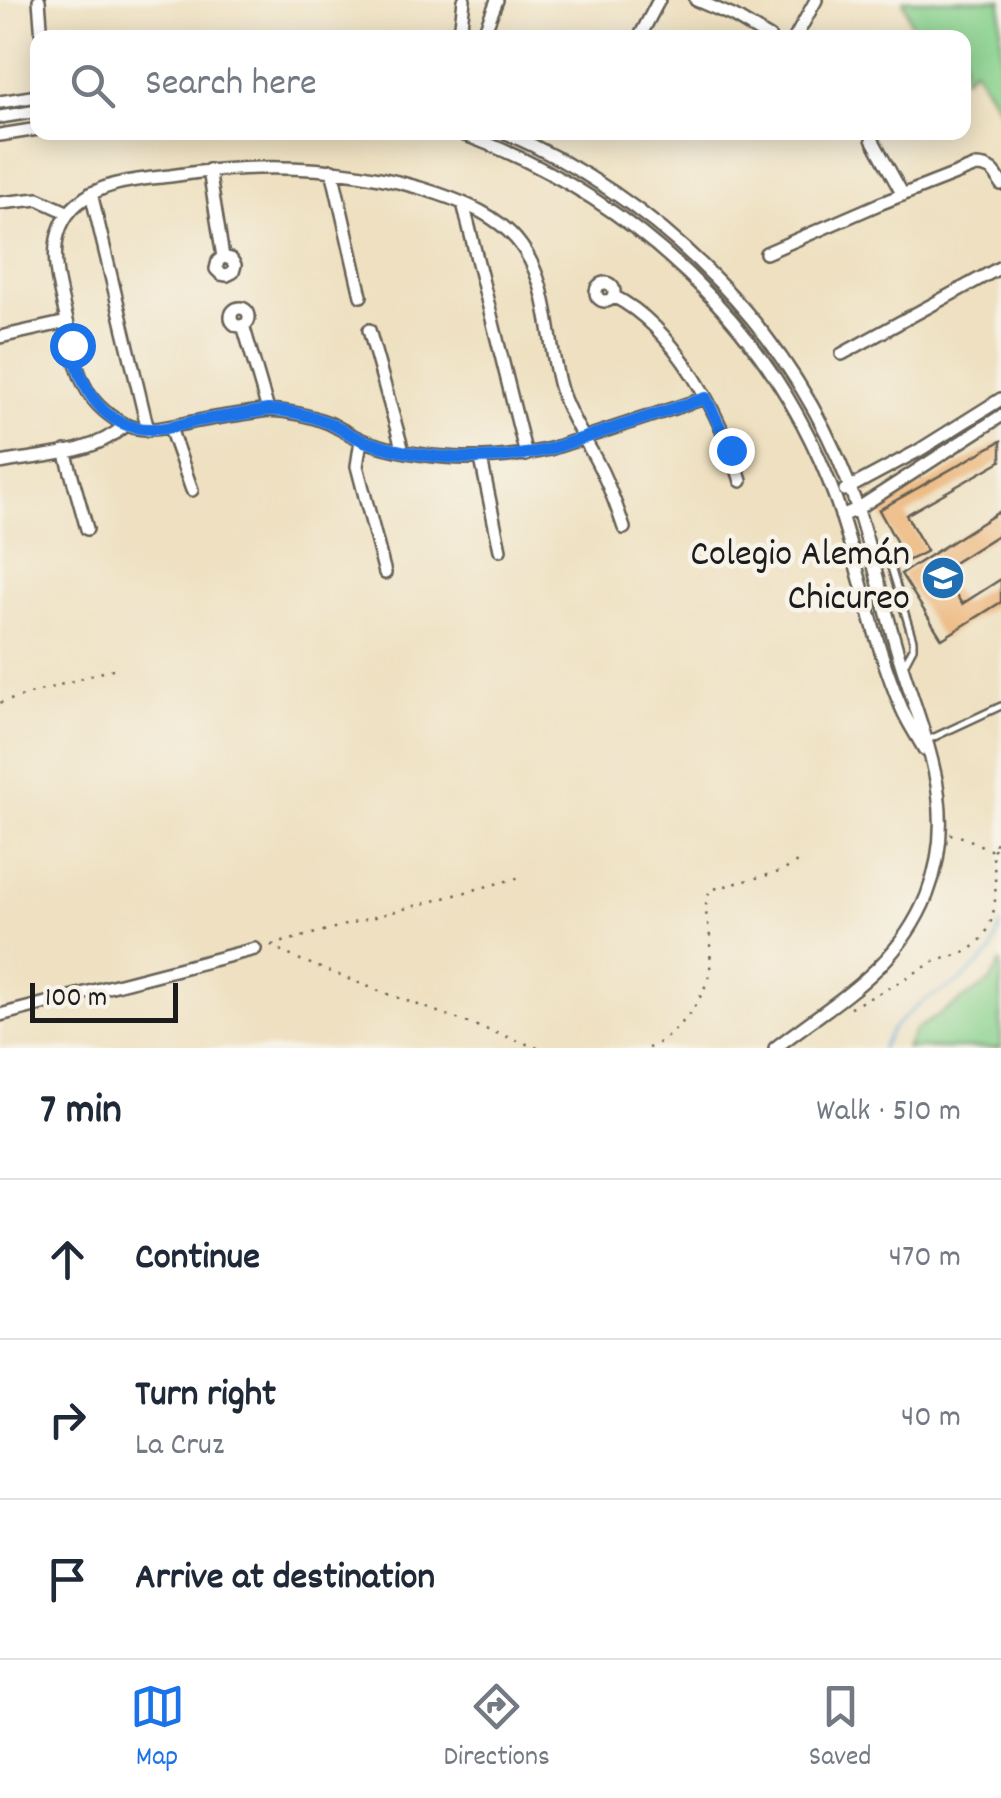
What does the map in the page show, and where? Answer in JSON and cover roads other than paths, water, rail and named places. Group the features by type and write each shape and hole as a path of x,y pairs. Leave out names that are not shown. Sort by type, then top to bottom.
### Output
{"street":[{"path":"39,0 41,30"},
{"path":"459,30 464,0"},
{"path":"485,30 498,0"},
{"path":"643,30 659,0"},
{"path":"696,0 757,30"},
{"path":"799,30 816,0"},
{"path":"0,102 30,97"},
{"path":"0,117 30,112"},
{"path":"0,134 30,130"},
{"path":"477,140 572,185 620,217 661,248 712,296 745,336 808,435 842,516 868,611 928,740 940,800 940,832 927,894 899,945 869,978 775,1048"},
{"path":"507,152 512,148 511,140"},
{"path":"520,140 622,198 689,251 723,285 796,381 822,428 857,509 903,668 903,712 934,764"},
{"path":"873,140 903,195"},
{"path":"766,253 976,166 990,168 1001,184"},
{"path":"624,528 608,483 582,438 561,390 545,306 529,258 516,238 498,222 463,203 409,185 332,170 269,167 209,170 118,184 92,194 69,213 59,233 54,260 76,367 88,393 103,410 124,424 148,430 286,410 328,423 361,440 404,451 481,459 526,455 582,438 706,398"},
{"path":"209,170 223,257"},
{"path":"332,170 361,296"},
{"path":"92,194 148,430"},
{"path":"0,203 38,199 69,213"},
{"path":"463,203 526,455"},
{"path":"842,354 1001,267"},
{"path":"712,296 723,285"},
{"path":"614,296 660,334 681,361 726,437 741,481"},
{"path":"0,338 67,322"},
{"path":"243,325 268,410"},
{"path":"368,330 404,451"},
{"path":"834,494 918,451 1001,399"},
{"path":"842,516 1001,416"},
{"path":"0,463 97,445 124,424"},
{"path":"170,428 192,490"},
{"path":"361,440 356,466 385,573"},
{"path":"65,451 87,529"},
{"path":"918,451 926,464"},
{"path":"481,459 500,550"},
{"path":"0,1015 255,948"}],"lane":[{"path":"928,740 1001,706"}],"waterway":[{"path":"881,1048 892,1029 920,1003 961,981 991,953 1001,925"}],"place":[{"name":"Colegio Alemán Chicureo","path":"943,578"}]}
